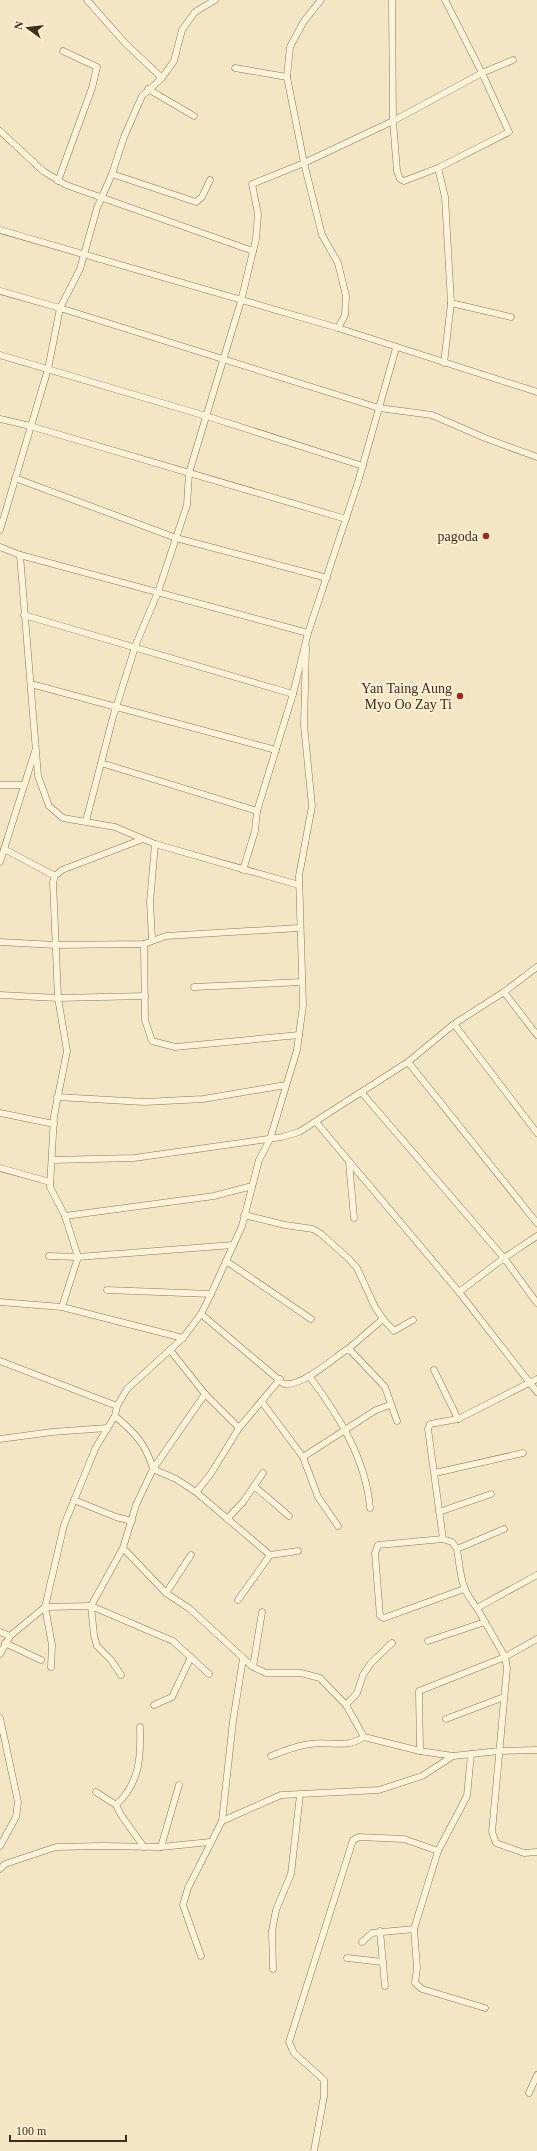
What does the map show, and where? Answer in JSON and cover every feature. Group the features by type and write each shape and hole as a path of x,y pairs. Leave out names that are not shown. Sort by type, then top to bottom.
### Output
{"street":[{"path":"86,0 125,43 162,78"},
{"path":"0,530 48,369 60,308 80,269 97,208 112,174 124,136 142,96 162,78 174,61 182,30 195,12 215,0"},
{"path":"321,0 304,21 290,47 286,77 304,163 322,235 338,264 346,296 344,315 338,328"},
{"path":"392,0 393,121 397,171 400,180 404,182 438,168 509,132 482,73 445,0"},
{"path":"58,181 92,88 97,66 63,51"},
{"path":"86,821 116,707 135,648 158,592 187,506 189,473 241,301 253,251 258,214 252,184 304,163 393,121 482,73 513,60"},
{"path":"235,68 286,77"},
{"path":"148,89 194,116"},
{"path":"0,131 43,171 58,181 253,251"},
{"path":"438,168 445,197 451,303 444,363"},
{"path":"112,174 196,202 202,197 210,180"},
{"path":"0,230 338,328 396,348 537,392"},
{"path":"0,291 223,358 379,408 432,415 485,438 537,457"},
{"path":"451,303 511,317"},
{"path":"51,1667 52,1645 45,1607 64,1525 107,1428 115,1416 117,1406 127,1389 183,1338 201,1314 211,1294 242,1226 259,1160 270,1139 297,1050 303,1006 299,928 299,885 312,806 304,725 306,647 308,633 363,466 396,348"},
{"path":"0,355 206,416 363,466"},
{"path":"0,419 30,426 346,519"},
{"path":"15,478 176,538 326,578"},
{"path":"0,547 20,555 308,633"},
{"path":"20,555 38,776 49,806 63,818 115,827 155,844 299,885"},
{"path":"24,615 293,694"},
{"path":"243,870 255,831 257,811 306,647"},
{"path":"31,684 276,750"},
{"path":"0,862 23,785 36,749"},
{"path":"101,762 257,811"},
{"path":"0,786 23,785"},
{"path":"62,1307 78,1257 65,1216 50,1187 57,1097 66,1051 58,998 53,882 55,876 62,870 143,839"},
{"path":"152,939 150,902 155,844"},
{"path":"4,849 55,876"},
{"path":"0,942 56,945 144,944 152,939 166,936 299,928"},
{"path":"144,944 145,1020 152,1041 175,1048 299,1035"},
{"path":"52,1160 134,1158 270,1139 299,1132 362,1093 389,1073 408,1062 454,1024 504,992 537,967"},
{"path":"194,987 302,982"},
{"path":"504,992 537,1035"},
{"path":"0,995 58,998 145,996"},
{"path":"454,1024 537,1133"},
{"path":"408,1062 537,1223"},
{"path":"57,1097 145,1102 202,1099 286,1085"},
{"path":"362,1093 504,1258 537,1304"},
{"path":"0,1113 54,1124"},
{"path":"316,1122 534,1381 537,1392"},
{"path":"349,1162 354,1218"},
{"path":"0,1168 50,1182"},
{"path":"65,1216 214,1196 252,1186"},
{"path":"244,1215 285,1225 313,1229 321,1234 357,1268 375,1307 394,1331 412,1320"},
{"path":"459,1292 504,1258 537,1236"},
{"path":"49,1256 78,1257 234,1245"},
{"path":"226,1261 311,1319"},
{"path":"107,1290 211,1294"},
{"path":"0,1302 62,1307 183,1338"},
{"path":"201,1314 284,1384 291,1384 310,1376 348,1349 383,1318"},
{"path":"348,1349 385,1387 390,1405 397,1421"},
{"path":"170,1350 205,1394 239,1428"},
{"path":"0,1361 117,1406"},
{"path":"434,1370 458,1419"},
{"path":"310,1376 345,1430 362,1469 369,1496 370,1508"},
{"path":"196,1492 210,1475 239,1428 280,1380"},
{"path":"443,1539 436,1474 428,1429 430,1424 458,1419 534,1381"},
{"path":"120,1675 111,1660 97,1646 94,1635 91,1606 123,1548 136,1506 154,1469 180,1428 205,1394"},
{"path":"262,1402 303,1456 318,1497 338,1526"},
{"path":"303,1456 376,1410 390,1405"},
{"path":"115,1416 135,1433 148,1453 154,1469 196,1492 270,1555"},
{"path":"0,1439 52,1432 107,1428"},
{"path":"436,1474 523,1453"},
{"path":"227,1519 243,1502 263,1473"},
{"path":"254,1486 289,1516"},
{"path":"439,1512 491,1494"},
{"path":"74,1500 116,1517 132,1521"},
{"path":"457,1549 504,1529"},
{"path":"464,1589 384,1618 380,1616 375,1553 378,1545 443,1539 452,1542 457,1549 464,1589 467,1596 486,1622 505,1657 506,1675 492,1832 496,1843 524,1853 537,1852"},
{"path":"123,1548 166,1593 190,1609 253,1667 266,1674 301,1673 320,1678 346,1705 364,1737 420,1751 452,1756 499,1751 537,1750"},
{"path":"238,1600 270,1555 298,1550"},
{"path":"166,1593 191,1555"},
{"path":"477,1608 537,1575"},
{"path":"0,1654 10,1636 45,1607 91,1606 173,1641 209,1674"},
{"path":"253,1667 262,1612"},
{"path":"428,1641 486,1622"},
{"path":"0,1632 10,1636"},
{"path":"420,1751 419,1691 505,1657 537,1639"},
{"path":"5,1643 40,1660"},
{"path":"346,1705 357,1693 363,1675 371,1663 392,1643"},
{"path":"154,1706 172,1697 191,1657"},
{"path":"201,1956 184,1905 188,1888 222,1821 232,1720 243,1659"},
{"path":"446,1719 504,1697"},
{"path":"0,1718 18,1802 16,1817 0,1846"},
{"path":"116,1805 130,1790 137,1775 141,1754 140,1727"},
{"path":"271,1756 310,1744 346,1744 357,1742 364,1737"},
{"path":"471,1754 467,1796 438,1851 414,1929 417,1968 415,1983 417,1987 485,2008"},
{"path":"222,1821 281,1795 379,1790 422,1776 452,1756"},
{"path":"161,1847 179,1785"},
{"path":"96,1792 116,1805 121,1815 144,1847"},
{"path":"273,1969 272,1931 276,1910 291,1874 300,1795"},
{"path":"314,2151 324,2096 324,2080 294,2053 289,2042 353,1840 359,1837 404,1839 438,1851"},
{"path":"0,1869 5,1864 56,1847 161,1847 210,1842"},
{"path":"362,1942 372,1932 414,1929"},
{"path":"380,1931 385,1986"},
{"path":"347,1958 383,1962"},
{"path":"529,2092 537,2075"}],"place":[{"name":"pagoda","path":"486,536"},
{"name":"Yan Taing Aung Myo Oo Zay Ti","path":"460,696"}]}
